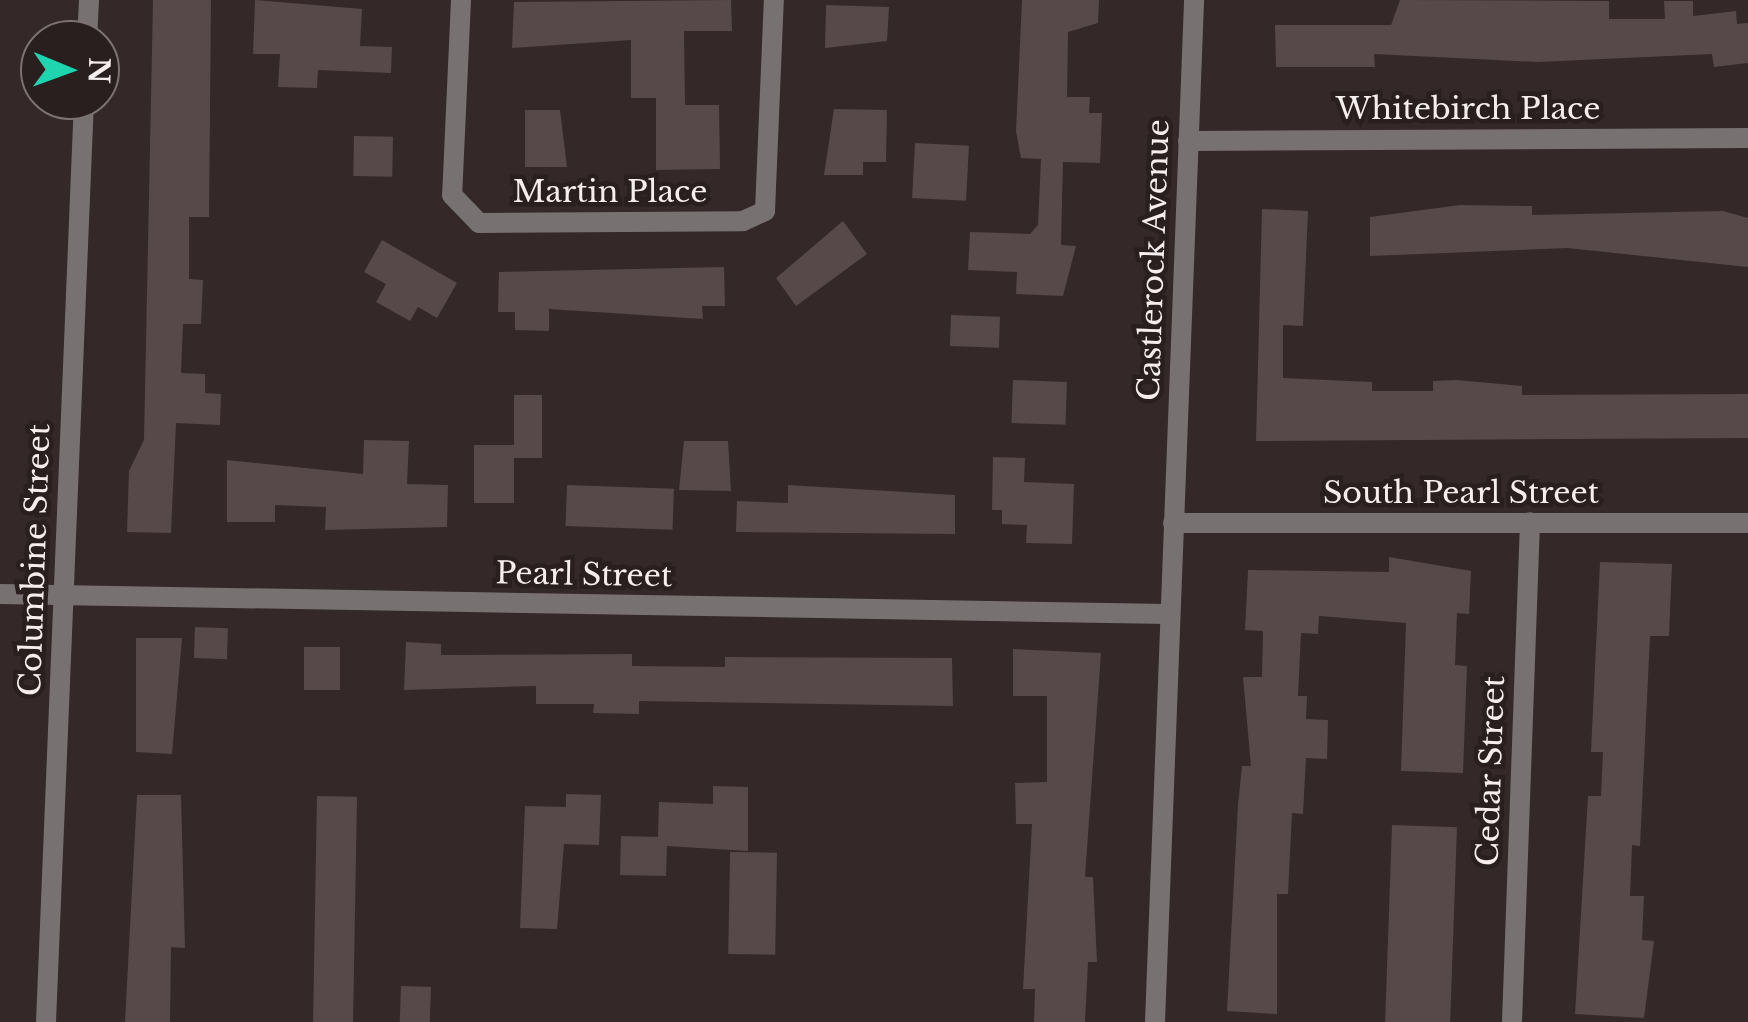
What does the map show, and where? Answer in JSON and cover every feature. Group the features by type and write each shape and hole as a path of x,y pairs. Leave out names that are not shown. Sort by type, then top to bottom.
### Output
{"street":[{"name":"Martin Place","path":"461,0 452,195 467,220 498,223 743,221 765,212 774,0"},
{"name":"Castlerock Avenue","path":"1168,614 1194,0"},
{"name":"Columbine Street","path":"46,1022 83,120"},
{"name":"Whitebirch Place","path":"1188,141 1748,138"},
{"name":"Cedar Street","path":"1512,1022 1530,522"},
{"name":"South Pearl Street","path":"1173,523 1748,523"},
{"name":"Pearl Street","path":"0,594 1168,614"},
{"path":"1155,1022 1168,614"}],"building":[{"path":"153,0 211,0 209,217 189,217 189,279 203,280 201,324 183,324 181,373 205,374 205,393 221,394 220,425 176,423 171,533 127,532 129,471 144,440"},
{"path":"255,0 362,9 360,46 392,47 391,73 318,70 317,88 278,87 280,54 253,54"},
{"path":"731,0 732,31 684,31 685,105 719,105 720,169 656,170 656,98 631,98 631,40 512,48 514,2"},
{"path":"1022,0 1099,0 1098,23 1068,32 1067,97 1090,97 1089,113 1102,113 1100,163 1063,162 1061,245 1076,246 1063,296 1016,294 1017,272 968,270 970,232 1030,234 1038,225 1041,159 1021,158 1016,131"},
{"path":"1400,0 1609,1 1609,19 1665,19 1664,1 1693,1 1693,16 1736,11 1737,24 1748,23 1748,63 1714,67 1712,54 1538,62 1374,54 1375,67 1276,67 1275,25 1391,25"},
{"path":"826,5 889,7 887,41 825,48"},
{"path":"834,109 887,110 886,162 863,162 863,175 824,175"},
{"path":"525,110 560,110 567,167 525,167"},
{"path":"354,136 393,137 392,177 353,176"},
{"path":"915,143 969,146 966,201 912,198"},
{"path":"1460,205 1532,206 1532,215 1723,211 1748,218 1748,267 1567,248 1370,256 1370,217"},
{"path":"1262,209 1308,211 1303,326 1283,325 1283,378 1372,382 1372,391 1433,391 1433,381 1457,380 1522,386 1522,395 1748,394 1748,438 1256,441"},
{"path":"843,221 867,254 796,306 776,278"},
{"path":"382,240 457,283 437,318 418,307 410,321 376,302 386,284 364,272"},
{"path":"724,267 725,306 702,306 703,319 549,309 549,331 515,330 515,312 498,312 499,272"},
{"path":"951,315 1000,317 999,348 950,346"},
{"path":"1013,380 1067,382 1065,425 1011,423"},
{"path":"514,395 542,395 542,458 514,458"},
{"path":"364,440 409,441 407,484 448,485 447,527 325,530 326,507 275,505 275,522 227,522 227,460 363,474"},
{"path":"684,441 728,441 731,491 679,490"},
{"path":"474,445 514,445 514,503 474,503"},
{"path":"993,457 1025,458 1024,482 1074,484 1072,544 1026,543 1027,525 1002,524 1002,510 992,510"},
{"path":"567,485 674,489 673,530 566,526"},
{"path":"788,485 955,495 955,534 736,532 737,501 788,503"},
{"path":"1389,557 1471,571 1469,614 1457,613 1455,665 1467,666 1463,773 1401,771 1406,623 1319,616 1318,634 1301,633 1298,696 1307,696 1306,719 1328,720 1327,759 1306,758 1303,814 1292,813 1288,894 1277,894 1277,1014 1227,1011 1238,805 1242,766 1251,766 1243,677 1262,677 1263,631 1245,630 1248,570 1389,572"},
{"path":"1600,562 1672,564 1669,636 1650,636 1640,846 1632,845 1630,896 1644,896 1642,940 1654,941 1644,1018 1575,1014 1588,796 1601,796 1603,752 1591,752"},
{"path":"195,627 228,628 227,659 194,658"},
{"path":"136,638 182,638 172,754 136,752"},
{"path":"406,642 441,644 441,655 632,654 632,666 725,667 725,657 952,658 953,706 639,701 639,714 593,713 594,704 536,704 536,686 404,690"},
{"path":"304,647 340,647 340,690 304,690"},
{"path":"1013,649 1101,653 1085,877 1093,877 1097,962 1088,962 1085,1022 1034,1022 1035,989 1023,989 1032,824 1016,824 1015,783 1047,782 1047,696 1013,696"},
{"path":"713,786 748,787 748,851 667,846 666,876 620,875 621,836 658,837 659,802 713,804"},
{"path":"566,794 601,795 599,845 564,844 557,929 520,928 525,806 566,807"},
{"path":"137,795 181,795 185,948 171,947 170,1022 125,1022"},
{"path":"317,796 357,797 353,1022 313,1022"},
{"path":"1392,825 1457,827 1450,1022 1385,1022"},
{"path":"730,852 777,853 775,955 728,954"},
{"path":"401,986 431,987 430,1022 400,1022"}]}
